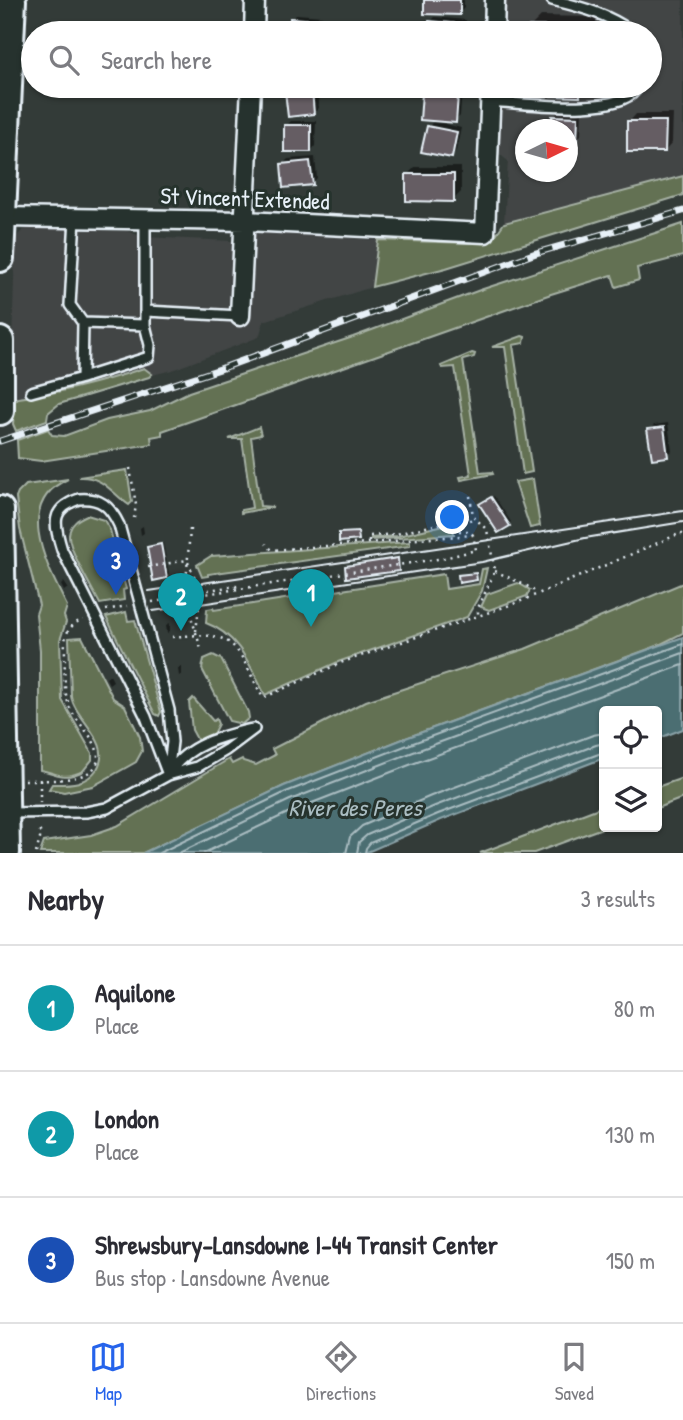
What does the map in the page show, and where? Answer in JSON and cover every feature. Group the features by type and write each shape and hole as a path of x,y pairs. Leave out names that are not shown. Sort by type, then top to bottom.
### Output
{"main road":[{"path":"1,239 12,0"},
{"path":"0,411 1,356"},
{"path":"0,510 3,813 6,853"}],"street":[{"path":"254,21 255,0"},
{"path":"494,21 495,0"},
{"path":"240,316 250,98"},
{"name":"St Vincent Extended","path":"1,239 75,218 245,221 485,233 491,98"}],"lane":[{"path":"552,0 587,8 617,21"},
{"path":"537,98 601,105 627,98"},
{"path":"75,218 70,305 83,323 82,378"},
{"path":"31,392 149,357 150,345 145,325 145,219"},
{"path":"146,311 240,316"},
{"path":"83,323 145,325"},
{"path":"79,499 102,502 109,507 119,524 169,710 172,741 168,775 146,717 58,537 57,514 62,507 79,499"},
{"path":"3,813 97,811 117,804 168,775 197,767 254,729 221,737 191,750 177,761 168,775"}],"path":[{"path":"130,468 136,505 134,518"},
{"path":"470,496 475,517 487,530 495,571 478,608 478,616"},
{"path":"152,602 444,558 477,550 470,531 455,531 454,525 475,517"},
{"path":"369,542 369,536 396,534 475,517"},
{"path":"190,529 185,597 202,652"},
{"path":"172,637 196,634 218,636 233,645 263,698 343,662 537,594 681,533 683,535"},
{"path":"265,544 271,550 473,535"},
{"path":"148,567 187,560"},
{"path":"187,560 201,593 196,634"},
{"path":"495,571 531,588 537,594"},
{"path":"103,611 130,605"},
{"path":"40,780 81,778 96,761 96,747 69,707 66,692 66,634 72,625 86,618"},
{"path":"36,853 40,836"}],"shaded area":[{"path":"505,0 683,0 683,176 504,223 508,161 498,153 500,98 662,98 662,21 504,21"},
{"path":"23,230 127,231 143,237 232,241 258,232 378,240 372,287 264,321 259,337 172,370 10,412 15,245 17,236"}],"green space":[{"path":"683,176 683,195 446,268 372,287 378,240 472,243 495,236 504,223"},
{"path":"683,224 683,256 637,268 639,280 616,287 612,275 551,294 162,431 162,435 151,437 152,444 41,461 18,458 17,440 48,429 52,435 64,436 107,420 150,411 189,392 353,337 480,290"},
{"path":"525,337 524,343 513,345 532,472 523,474 505,347 492,347"},
{"path":"475,354 474,357 463,360 480,473 493,474 461,480 460,477 471,475 455,367 441,366"},
{"path":"144,368 152,374 149,377 59,404 48,413 47,420 16,431 13,424 15,401 18,398 82,386"},
{"path":"259,427 261,435 251,437 260,506 273,507 241,513 241,510 252,508 242,439 229,439"},
{"path":"127,470 132,502 129,505 101,482 79,477"},
{"path":"68,479 51,490 42,504 38,520 44,555 67,606 64,616 66,622 60,640 62,700 92,753 92,760 83,771 65,776 40,770 40,650 36,614 39,605 20,529 16,498 26,485"},
{"path":"533,479 540,526 530,528 515,482"},
{"path":"87,515 104,520 110,530 126,589 123,590 124,600 100,604 77,559 69,535 75,522"},
{"path":"452,523 454,534 371,540 371,538 398,536"},
{"path":"410,542 410,546 202,577 197,565 211,556"},
{"path":"487,568 482,591 467,617 338,662 265,695 235,643 217,628 206,623 207,609 444,574 446,589 479,584 482,569"},
{"path":"518,583 530,590 527,596 489,610 481,607 487,594"},
{"path":"683,583 683,633 657,646 403,739 284,786 143,853 40,853 44,842 91,835 117,826 229,759 232,764 242,759 256,765 275,755 272,749 366,701 525,649"},
{"path":"126,612 128,621 135,620 161,712 159,716 155,714 106,617"},
{"path":"82,637 113,698 125,706 140,737 142,751 136,762 93,786 64,792 49,789 52,784 77,782 88,778 97,769 101,759 97,740 79,714 71,696 69,638"},
{"path":"213,655 221,659 248,712 249,718 242,724 229,721 202,669 204,659"},
{"path":"193,698 218,724 212,736 199,743 192,730 189,702"},
{"path":"683,778 683,798 662,806 662,785"},
{"path":"599,808 599,829 534,853 480,853"}],"water":[{"name":"River des Peres","path":"683,637 683,729 662,737 662,706 599,706 599,760 441,820 365,853 143,853 284,786 403,739"}],"building":[{"path":"424,0 460,0 460,15 424,14"},
{"path":"290,18 318,20 318,21 290,21"},
{"path":"286,98 313,98 314,114 288,117"},
{"path":"422,98 458,98 456,123 420,120"},
{"path":"552,116 578,117 578,119 552,119"},
{"path":"627,121 666,121 665,152 627,152"},
{"path":"284,125 311,125 311,152 284,152"},
{"path":"427,126 457,132 452,158 421,152"},
{"path":"310,161 313,185 283,188 281,164"},
{"path":"406,174 454,174 454,202 406,201"},
{"path":"664,427 668,457 652,459 647,429"},
{"path":"491,497 510,526 498,533 479,504"},
{"path":"358,532 359,540 339,542 339,533"},
{"path":"161,544 167,578 153,581 147,547"},
{"path":"398,558 399,571 346,578 345,566"},
{"path":"476,573 477,580 459,583 458,575"}],"tram line":[{"path":"149,591 683,511"},
{"path":"153,611 482,562 585,538 683,522"}],"railway":[{"path":"0,441 220,369 536,253 683,211"}],"place":[{"name":"Shrewsbury-Lansdowne I-44 Transit Center","path":"116,595"},
{"name":"Aquilone","path":"311,627"},
{"name":"London","path":"181,631"}]}
